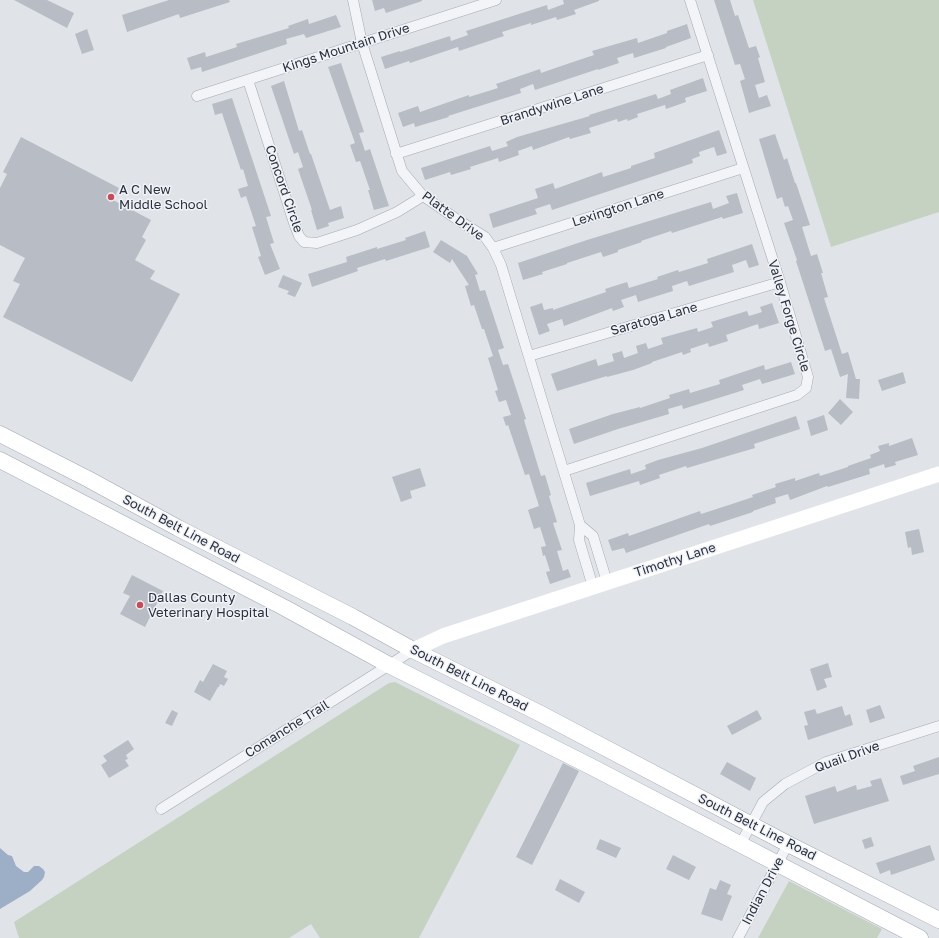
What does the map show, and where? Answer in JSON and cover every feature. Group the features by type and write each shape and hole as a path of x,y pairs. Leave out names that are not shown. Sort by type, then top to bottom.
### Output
{"main road":[{"name":"South Belt Line Road","path":"0,434 178,528 353,617 413,650 541,714 601,747 788,844 939,920"},
{"name":"South Belt Line Road","path":"0,460 278,604 389,665 590,766 920,938"}],"street":[{"name":"Platte Drive","path":"353,0 362,43 402,171 423,196 485,237 493,248 503,272 580,525 579,540 600,584"},
{"name":"Kings Mountain Drive","path":"197,96 496,0"},
{"name":"Valley Forge Circle","path":"564,471 797,395 806,388 808,377 780,282 690,0"},
{"name":"Brandywine Lane","path":"396,154 708,55"},
{"name":"Concord Circle","path":"248,80 298,236 304,242 317,243 357,230 397,212 423,196"},
{"name":"Lexington Lane","path":"493,248 743,168"},
{"name":"Saratoga Lane","path":"529,356 780,282"},
{"name":"Timothy Lane","path":"413,650 443,636 939,474"},
{"name":"Platte Drive","path":"580,525 593,536 600,584"},
{"name":"Comanche Trail","path":"161,809 413,650"},
{"name":"Quail Drive","path":"740,845 763,802 785,784 826,762 939,726"},
{"name":"Indian Drive","path":"738,938 788,844"}],"green space":[{"path":"753,0 939,0 939,212 831,247"},
{"path":"395,682 520,745 419,938 320,938 311,924 289,938 19,938 14,922 389,683"},
{"path":"789,881 882,929 877,938 758,938"}],"water":[{"path":"0,848 8,855 12,856 16,866 24,872 28,872 34,866 39,866 45,872 42,880 30,891 0,909"}],"building":[{"path":"14,0 47,0 74,13 67,28"},
{"path":"169,0 229,0 230,2 180,18 179,14 127,32 122,15"},
{"path":"372,0 422,1 386,13 384,8 375,11"},
{"path":"563,0 599,1 574,10 576,14 557,20 556,17 531,25 531,23 502,32 504,36 459,51 458,47 410,63 409,61 385,69 381,57 450,36 451,41 468,35 466,31 547,5 548,10 564,4"},
{"path":"714,0 730,0 735,16 738,15 749,48 756,46 760,57 758,58 765,82 755,85 759,98 767,95 771,106 749,113 740,81 745,79 740,64 735,65"},
{"path":"336,15 341,27 306,38 304,34 286,39 287,44 202,72 201,67 191,70 187,58 205,52 206,57 237,47 236,44 289,28 288,26 308,19 309,24"},
{"path":"687,24 691,38 666,48 634,58 633,53 617,58 619,63 535,90 533,84 520,89 521,93 448,116 449,117 415,127 414,123 403,127 398,113 418,106 420,112 469,95 469,97 498,88 496,84 540,69 541,73 594,55 592,51 637,38 638,43"},
{"path":"87,29 94,50 82,54 75,34"},
{"path":"341,63 364,132 359,133 365,151 370,149 389,206 374,210 368,190 370,190 360,161 356,162 350,145 355,143 328,67"},
{"path":"703,78 707,91 685,98 686,102 666,109 665,105 637,114 638,117 628,121 627,119 618,122 617,119 589,128 591,133 570,139 569,137 533,150 532,146 518,151 519,155 499,162 498,158 470,167 471,169 451,175 450,172 425,180 421,168 490,146 492,151 508,146 506,142 517,137 590,116 589,115 656,94 658,99 671,94 670,90"},
{"path":"284,81 299,131 302,130 330,210 341,206 344,218 328,223 329,226 317,230 298,169 303,167 298,152 294,154 271,86"},
{"path":"232,98 271,216 266,217 274,243 270,244 280,269 265,275 258,257 261,256 252,227 256,226 246,196 241,198 238,189 248,186 243,169 241,170 222,113 215,115 212,104"},
{"path":"719,130 727,153 717,156 714,147 699,152 700,156 692,159 693,163 552,210 550,204 535,209 537,214 493,228 489,214 538,198 535,189 553,183 555,189 602,172 603,177 655,158 654,153"},
{"path":"775,134 784,160 787,158 810,225 802,227 811,256 817,254 823,273 821,273 828,297 824,298 842,354 848,352 856,379 860,379 859,399 846,398 848,374 840,377 831,349 825,351 796,261 797,260 784,223 793,220 788,206 785,207 782,197 777,199 759,139"},
{"path":"21,137 119,188 113,200 151,220 142,237 146,240 135,260 155,271 150,279 180,294 132,382 3,317 20,284 13,281 25,258 0,245 0,188 7,174 3,172"},
{"path":"737,193 743,213 723,219 722,217 672,233 671,231 641,241 642,242 603,257 601,252 523,280 518,263 711,202 713,209 729,203 726,196"},
{"path":"425,231 430,247 386,261 385,259 357,268 358,271 312,287 308,274 347,262 346,257 406,240 405,238"},
{"path":"441,240 467,256 478,274 475,275 480,291 485,290 504,348 498,350 503,365 508,364 526,419 524,420 541,476 545,475 551,495 549,496 557,522 553,523 562,550 557,551 563,571 568,569 571,577 550,584 546,572 550,571 545,555 543,556 541,547 546,546 540,527 534,529 528,510 539,506 529,474 525,475 508,425 506,426 503,417 511,415 506,400 499,402 495,391 498,390 488,358 493,356 474,305 471,306 465,286 469,285 452,259 450,263 433,252"},
{"path":"752,244 759,265 749,268 746,260 732,265 734,272 689,286 687,281 672,286 673,291 638,302 636,295 621,300 624,307 613,311 612,308 564,326 562,319 547,324 550,331 539,335 530,307 542,303 544,310 553,308 553,310 606,292 605,289 627,282 629,288 658,279 657,277 678,270 679,272 708,263 707,259"},
{"path":"283,275 302,283 295,297 287,294 289,291 278,287"},
{"path":"772,303 779,323 759,329 758,324 726,335 728,341 709,347 708,343 690,349 691,352 683,355 682,352 633,370 557,391 551,374 596,359 598,366 614,361 612,354 622,351 624,358 638,353 636,346 646,343 648,349 663,344 661,338 697,328 698,332 713,327 711,322 747,311 749,316 762,312 760,307"},
{"path":"791,362 795,374 762,384 760,379 742,385 744,390 683,409 682,405 668,409 669,414 574,444 569,429 613,414 640,408 670,398 669,395 689,389 690,393 720,384 719,380 764,365 765,370"},
{"path":"903,372 906,383 882,391 878,380"},
{"path":"840,399 853,412 841,425 828,413"},
{"path":"824,415 828,430 811,436 807,421"},
{"path":"796,416 800,429 754,444 755,448 687,468 686,466 659,475 660,478 640,485 639,481 590,496 586,483 630,469 631,474 646,469 645,465 658,460 702,448"},
{"path":"912,438 918,455 895,462 896,465 885,468 884,464 869,469 870,474 828,487 827,486 790,500 788,494 775,498 776,503 753,512 710,526 709,524 626,553 624,548 612,551 608,540 628,533 629,536 700,511 701,514 753,497 752,495 776,487 775,484 795,478 795,481 819,473 820,476 848,467 871,458 870,455 880,451 878,446 889,443 889,446"},
{"path":"420,468 426,486 410,491 412,498 401,502 392,477"},
{"path":"919,529 924,552 912,555 911,547 908,548 905,532"},
{"name":"Dallas County Veterinary Hospital","path":"132,575 163,591 145,627 120,614 130,596 123,593"},
{"path":"828,663 832,677 824,679 827,687 817,691 810,669"},
{"path":"213,664 227,671 224,677 228,679 224,686 220,684 210,701 194,692 200,680 203,682"},
{"path":"880,705 885,718 870,723 866,710"},
{"path":"842,706 845,716 850,714 853,725 808,740 804,726 808,725 804,712 815,709 817,714"},
{"path":"172,710 178,713 172,726 165,723"},
{"path":"757,710 762,719 732,735 727,726"},
{"path":"128,740 134,749 126,755 128,759 125,760 129,766 109,778 101,765 107,761 103,756"},
{"path":"939,757 939,774 903,785 900,776 915,771 913,766"},
{"path":"727,762 756,778 750,791 720,774"},
{"path":"563,763 579,771 532,865 516,857"},
{"path":"881,778 889,801 814,824 805,796 835,786 837,792 856,785 857,790 872,786 870,781"},
{"path":"871,837 874,846 865,849 862,840"},
{"path":"600,839 621,848 616,858 596,849"},
{"path":"930,845 935,860 891,875 890,870 880,874 876,863"},
{"path":"673,855 696,867 689,880 666,869"},
{"path":"560,879 585,892 579,903 555,890"},
{"path":"720,880 731,885 727,894 732,896 722,921 701,914 710,888 716,890"}],"place":[{"name":"A C New Middle School","path":"111,197"},
{"name":"Dallas County Veterinary Hospital","path":"140,605"}]}
